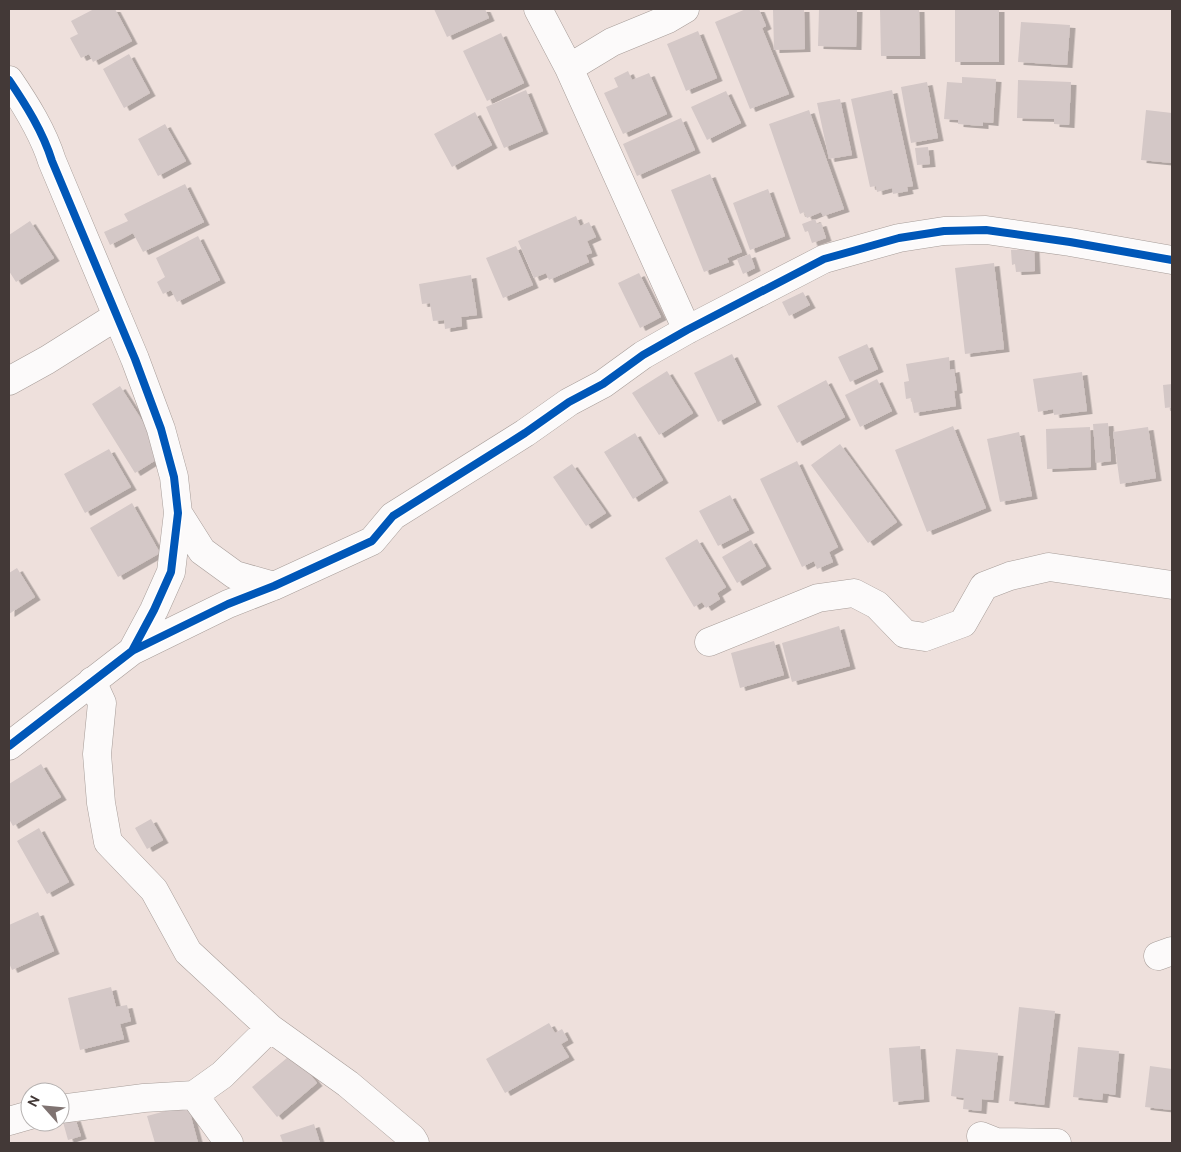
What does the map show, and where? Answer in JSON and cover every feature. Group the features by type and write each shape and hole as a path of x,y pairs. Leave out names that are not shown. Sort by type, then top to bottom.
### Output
{"street":[{"path":"538,9 569,68 687,330"},
{"path":"569,68 612,42 668,19 685,9"},
{"path":"9,80 47,144 52,161 118,316 161,429 174,477 178,513 171,572 154,610 132,651"},
{"path":"9,746 132,651 228,604 274,586 372,541 393,516 525,433 569,402 603,384 643,354 824,259 899,238 944,231 986,230 1070,242 1172,260"},
{"path":"9,380 47,360 118,316"},
{"path":"178,513 202,551 235,575 274,586"},
{"path":"709,642 818,598 854,594 877,605 905,634 925,637 963,623 984,586 1010,576 1048,567 1172,585"},
{"path":"92,681 102,703 97,754 101,803 108,842 154,890 188,952 270,1028 348,1084 412,1138 415,1143"},
{"path":"70,1108 144,1098 194,1095 222,1076 270,1028"},
{"path":"194,1095 229,1143"},
{"path":"981,1136 996,1142 1057,1143"}],"building":[{"path":"94,9 115,9 132,41 93,62 89,54 81,58 70,38 78,34 71,21"},
{"path":"434,9 485,9 489,18 447,37"},
{"path":"746,9 759,9 766,26 762,28 789,94 750,109 715,22"},
{"path":"773,9 804,9 805,49 774,50"},
{"path":"819,9 857,9 856,47 818,46"},
{"path":"880,9 919,9 920,56 881,56"},
{"path":"955,9 999,9 999,62 955,62"},
{"path":"1021,22 1070,25 1067,65 1018,62"},
{"path":"698,31 717,78 686,91 667,44"},
{"path":"501,33 524,83 487,101 463,51"},
{"path":"129,54 150,93 124,108 103,69"},
{"path":"628,71 632,80 649,73 667,114 623,134 604,93 618,87 614,78"},
{"path":"962,77 996,79 993,123 983,122 983,126 958,124 958,120 944,119 947,82 962,83"},
{"path":"1018,80 1071,82 1069,125 1054,124 1054,119 1017,118"},
{"path":"927,82 938,138 911,143 901,87"},
{"path":"526,90 543,131 504,148 486,107"},
{"path":"892,90 913,186 907,187 908,191 893,194 892,188 877,192 876,186 870,187 851,99"},
{"path":"726,91 741,123 707,140 691,107"},
{"path":"840,99 852,155 829,159 817,103"},
{"path":"809,110 844,209 823,216 821,212 807,218 804,212 800,214 769,124"},
{"path":"1146,110 1172,113 1172,163 1141,160"},
{"path":"475,112 492,145 452,167 434,134"},
{"path":"681,118 695,150 637,176 623,144"},
{"path":"165,124 186,161 158,176 138,139"},
{"path":"928,147 930,164 917,165 915,148"},
{"path":"710,174 742,252 727,258 729,262 704,272 671,190"},
{"path":"185,184 204,222 143,252 133,233 110,245 104,232 128,221 124,214"},
{"path":"768,189 785,236 750,250 733,203"},
{"path":"576,216 580,226 589,222 596,237 587,241 592,253 586,255 589,262 549,280 546,273 534,278 518,241"},
{"path":"815,219 817,224 821,223 826,238 812,243 808,231 805,232 802,224"},
{"path":"30,221 54,258 16,282 9,271 9,235"},
{"path":"198,236 220,280 177,302 171,290 163,294 157,282 165,277 156,258"},
{"path":"516,246 533,285 503,298 486,258"},
{"path":"1034,249 1035,271 1016,272 1015,264 1012,265 1011,250"},
{"path":"750,254 755,268 743,274 737,259"},
{"path":"994,263 1004,349 965,354 955,268"},
{"path":"639,273 661,317 640,328 618,283"},
{"path":"471,275 477,315 461,317 462,326 445,329 444,320 433,321 430,303 422,304 419,284"},
{"path":"803,292 810,305 789,316 782,302"},
{"path":"867,344 878,369 850,382 838,357"},
{"path":"732,354 756,402 718,422 694,373"},
{"path":"949,357 950,370 954,369 957,390 954,391 956,406 914,413 911,398 906,399 904,382 909,381 906,364"},
{"path":"667,371 693,413 659,435 632,393"},
{"path":"1082,372 1087,411 1054,415 1053,409 1038,412 1033,379"},
{"path":"877,379 892,411 860,427 845,395"},
{"path":"826,380 845,417 797,443 777,406"},
{"path":"1172,384 1172,407 1165,408 1163,385"},
{"path":"120,386 164,455 135,473 92,404"},
{"path":"1108,423 1111,461 1096,463 1093,424"},
{"path":"953,426 986,508 927,532 895,450"},
{"path":"1090,427 1091,467 1047,469 1046,429"},
{"path":"1148,427 1156,478 1120,484 1113,432"},
{"path":"1019,432 1032,496 1000,502 987,439"},
{"path":"635,433 663,480 633,499 604,452"},
{"path":"840,444 897,522 868,543 811,465"},
{"path":"109,449 131,487 85,513 64,474"},
{"path":"797,461 838,547 829,552 833,562 817,569 814,561 802,567 760,479"},
{"path":"572,464 606,513 586,526 553,477"},
{"path":"730,495 749,530 718,546 699,511"},
{"path":"132,503 160,553 118,577 90,528"},
{"path":"697,539 726,587 717,593 720,599 706,608 702,602 694,607 665,558"},
{"path":"751,540 766,566 737,583 722,557"},
{"path":"17,568 35,597 9,614 9,573"},
{"path":"839,626 850,666 792,682 782,643"},
{"path":"774,641 784,675 740,688 731,653"},
{"path":"41,764 61,797 13,826 9,819 9,784"},
{"path":"151,819 163,840 147,849 135,828"},
{"path":"39,828 69,882 47,894 17,841"},
{"path":"38,912 54,951 12,970 9,963 9,925"},
{"path":"111,987 116,1007 127,1005 131,1021 120,1024 124,1039 80,1050 68,998"},
{"path":"1019,1007 1055,1011 1044,1105 1009,1101"},
{"path":"549,1023 555,1033 562,1029 568,1040 561,1044 569,1057 505,1093 486,1059"},
{"path":"920,1046 924,1099 893,1102 889,1048"},
{"path":"1078,1047 1119,1051 1115,1095 1103,1093 1102,1100 1073,1097"},
{"path":"956,1049 998,1053 993,1100 982,1099 981,1111 963,1109 964,1098 951,1096"},
{"path":"293,1053 317,1083 277,1117 252,1087"},
{"path":"1150,1066 1172,1069 1172,1110 1145,1107"},
{"path":"188,1105 198,1143 155,1143 147,1116"},
{"path":"75,1118 81,1136 68,1140 66,1132 70,1132 70,1120"},
{"path":"314,1124 320,1143 283,1143 280,1135"}],"cycle path":[{"path":"9,80 28,109 44,140 135,359 161,429 174,477 178,513 171,572 154,610 132,651"},
{"path":"9,746 132,651 228,604 274,586 372,541 393,516 525,433 569,402 603,384 643,355 824,259 899,238 944,231 986,230 1070,242 1172,260"}]}
